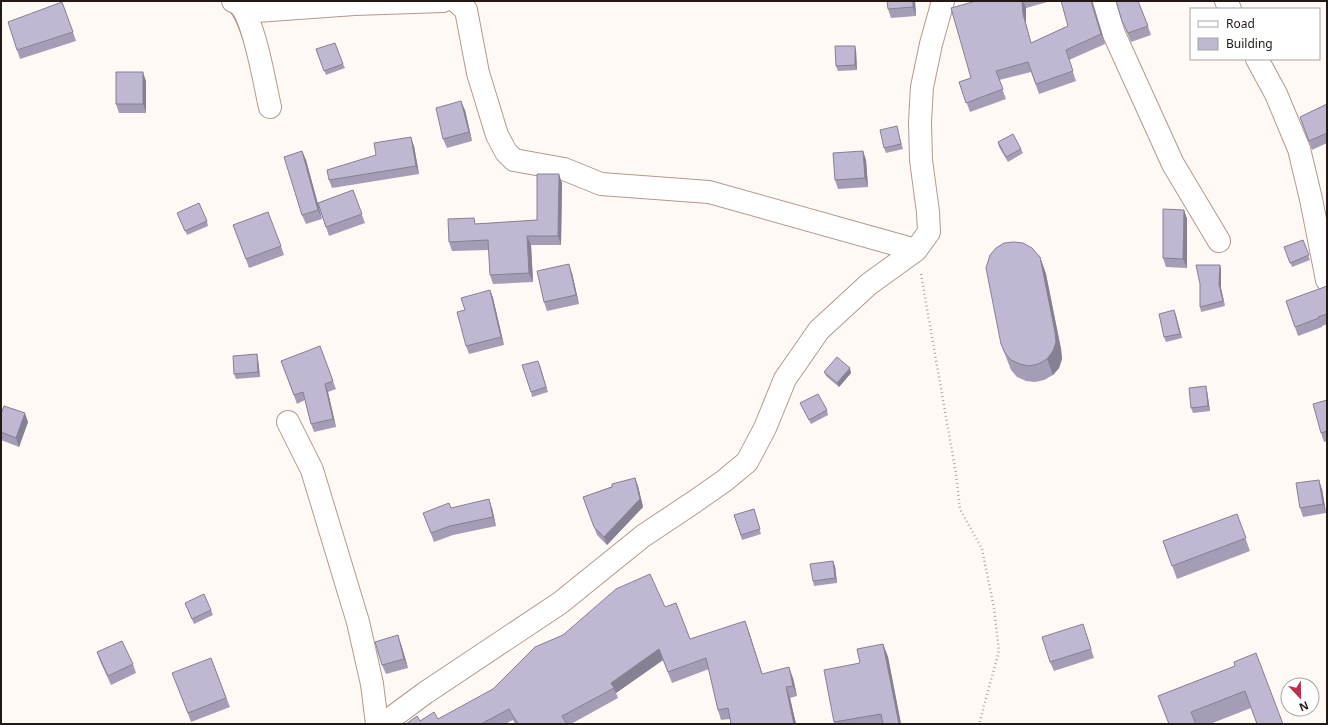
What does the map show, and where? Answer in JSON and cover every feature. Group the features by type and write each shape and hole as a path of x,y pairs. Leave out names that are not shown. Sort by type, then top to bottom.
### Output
{"street":[{"path":"270,107 253,32 239,6 443,1"},
{"path":"456,1 466,10 478,73 498,135 506,152 514,160 564,168 600,184 709,192 916,250"},
{"path":"383,724 425,693 560,603 643,536 706,494 747,462 765,428 786,379 819,330 869,284 916,250 929,232 928,212 921,160 920,122 922,87 931,44 943,1"},
{"path":"1104,1 1114,34 1173,164 1219,241"},
{"path":"1258,60 1276,94 1299,149 1311,199 1327,280"},
{"path":"288,422 312,470 358,622 372,684 377,724"}],"path":[{"path":"916,250 956,474 960,509 982,550 994,608 999,651 979,724"}],"building":[{"path":"887,1 913,1 913,7 888,9"},
{"path":"976,1 1022,1 1023,14 1031,43 1068,26 1061,1 1091,1 1101,34 1066,50 1073,71 1036,84 1028,62 996,71 1003,89 966,103 959,82 971,78 951,8"},
{"path":"1116,1 1138,1 1148,26 1128,33 1122,21"},
{"path":"62,2 73,32 17,50 8,22"},
{"path":"335,43 343,64 324,71 316,49"},
{"path":"835,46 855,46 855,65 836,66"},
{"path":"116,72 143,72 143,104 116,104"},
{"path":"461,101 469,132 443,139 436,108"},
{"path":"1327,104 1327,133 1309,141 1300,117"},
{"path":"897,126 901,144 884,148 880,130"},
{"path":"1013,134 1021,149 1006,157 998,142"},
{"path":"411,137 416,166 329,180 327,170 376,155 374,143"},
{"path":"302,151 318,210 302,215 284,157"},
{"path":"863,151 865,178 835,180 833,153"},
{"path":"537,174 559,174 558,236 527,236 529,273 490,275 488,240 449,242 448,219 474,218 475,224 537,220"},
{"path":"353,190 362,214 326,227 318,203"},
{"path":"199,203 207,221 185,231 177,213"},
{"path":"1163,209 1184,210 1183,259 1163,258"},
{"path":"268,212 281,246 246,259 233,225"},
{"path":"1303,240 1309,255 1290,263 1284,247"},
{"path":"1004,243 1023,243 1032,248 1040,257 1055,332 1056,342 1053,351 1047,359 1038,364 1029,366 1011,360 1005,353 1001,344 986,268 990,255 996,248"},
{"path":"569,264 576,295 544,302 537,271"},
{"path":"1196,265 1220,265 1219,284 1223,301 1200,307 1200,284"},
{"path":"1327,286 1327,314 1295,327 1286,301"},
{"path":"490,290 501,337 466,346 457,312 465,310 461,298"},
{"path":"1174,310 1180,334 1164,337 1159,314"},
{"path":"320,346 333,381 325,384 333,419 311,424 303,392 294,395 281,361"},
{"path":"257,354 258,372 234,374 233,356"},
{"path":"837,357 850,368 837,383 824,372"},
{"path":"538,361 546,387 531,392 522,365"},
{"path":"1206,386 1208,406 1191,408 1189,388"},
{"path":"818,394 827,410 809,420 800,403"},
{"path":"1327,400 1327,431 1321,433 1313,404"},
{"path":"4,406 25,413 16,438 1,432 1,414"},
{"path":"635,478 640,499 604,537 594,527 583,497 612,487 612,484"},
{"path":"1319,480 1323,504 1300,508 1296,483"},
{"path":"489,499 493,517 450,526 431,533 423,513 449,503 451,508"},
{"path":"754,509 760,529 741,535 734,515"},
{"path":"1237,514 1246,538 1172,566 1163,541"},
{"path":"833,561 835,578 813,581 810,564"},
{"path":"650,574 665,607 676,603 690,639 745,621 762,674 789,667 793,686 786,687 794,724 731,724 728,708 718,710 706,658 668,672 659,649 611,683 614,688 562,716 566,723 563,724 518,724 509,709 481,724 406,724 417,716 420,721 434,712 438,719 493,689 535,647 563,635 616,589"},
{"path":"204,594 211,610 192,619 185,603"},
{"path":"1083,624 1091,649 1050,662 1042,637"},
{"path":"398,635 404,659 382,665 375,642"},
{"path":"122,641 133,664 108,676 97,652"},
{"path":"883,644 899,724 883,724 881,714 834,722 824,670 860,663 857,649"},
{"path":"1256,653 1283,724 1257,724 1245,691 1191,712 1196,724 1169,724 1158,696 1235,666 1234,662"},
{"path":"211,658 226,698 188,713 172,673"}]}
